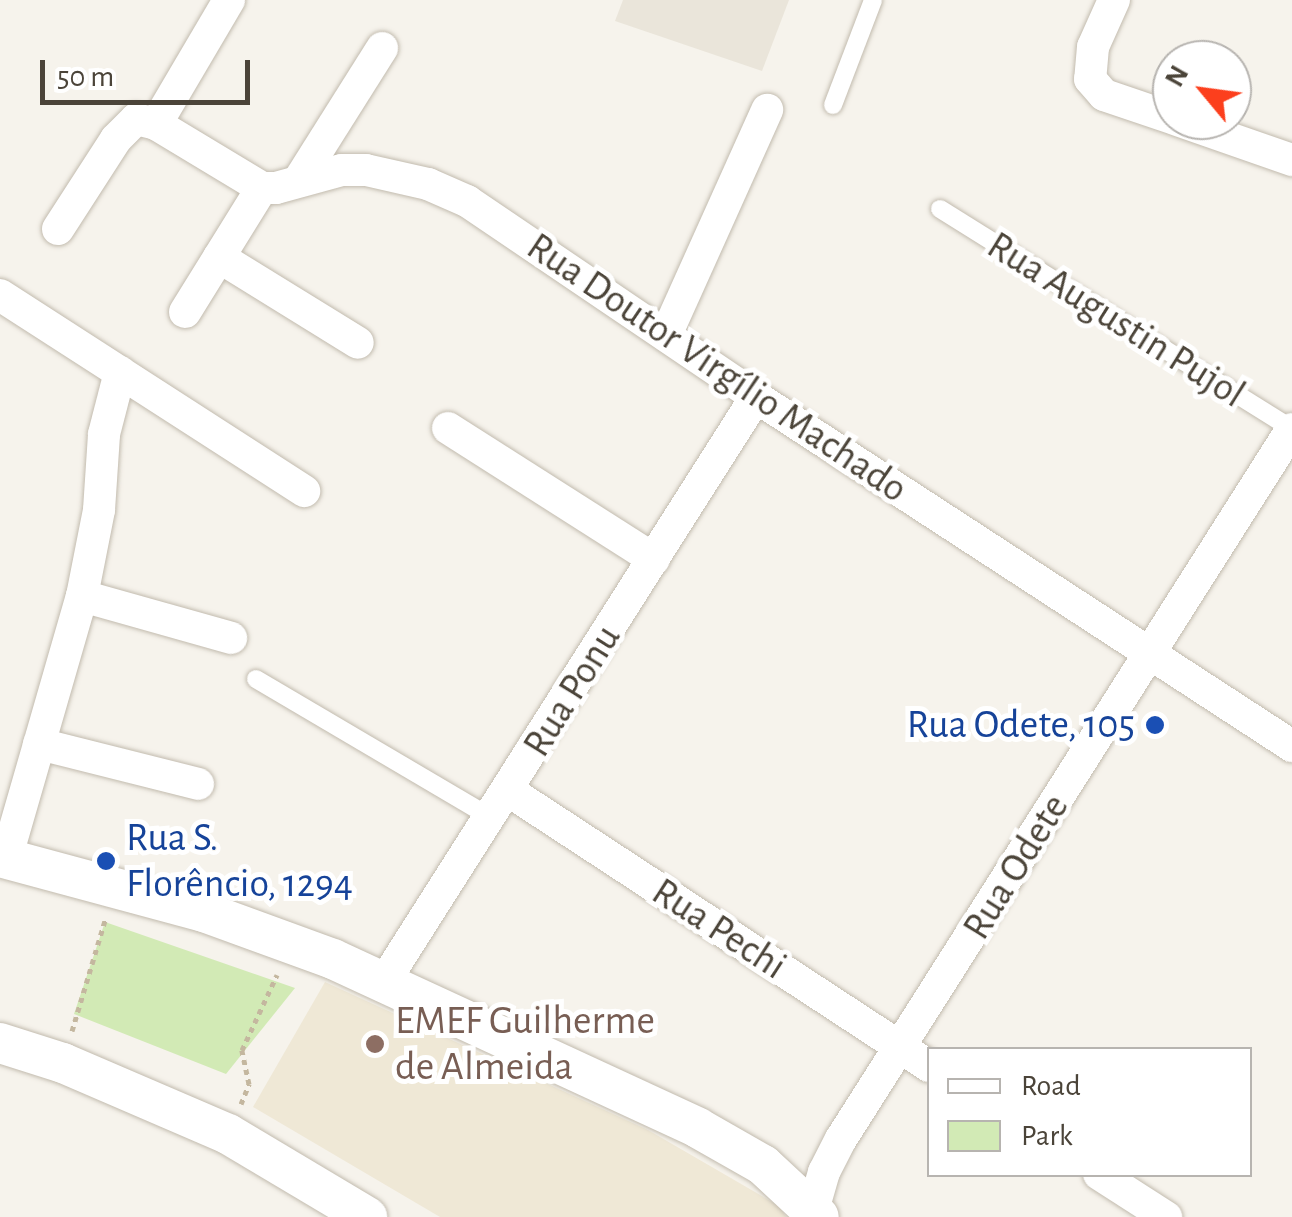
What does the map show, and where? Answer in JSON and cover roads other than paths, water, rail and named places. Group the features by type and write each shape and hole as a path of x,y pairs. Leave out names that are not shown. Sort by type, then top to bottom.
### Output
{"street":[{"path":"156,124 229,0"},
{"path":"1114,0 1092,47 1090,79 1104,95 1152,111"},
{"path":"298,180 382,48"},
{"path":"666,335 767,110"},
{"path":"58,229 116,140 136,119 156,124 262,188 185,312"},
{"path":"1235,140 1292,160"},
{"name":"Rua Doutor Virgílio Machado","path":"262,188 324,172 366,170 428,184 467,201 756,397 1292,746"},
{"path":"219,257 358,344"},
{"path":"0,295 304,492"},
{"path":"120,372 104,434 98,510 82,596 3,858 115,885 291,944 384,982 698,1128 763,1165 814,1213"},
{"name":"Rua Ponu","path":"384,982 756,397"},
{"path":"448,428 654,559"},
{"name":"Rua Odete","path":"814,1213 841,1139 1292,430"},
{"path":"82,596 231,638"},
{"path":"39,744 198,784"},
{"name":"Rua Pechi","path":"500,805 927,1064"},
{"path":"0,1043 63,1063 228,1134 368,1217"},
{"path":"1105,1177 1166,1217"}],"lane":[{"path":"833,105 873,0"},
{"name":"Rua Augustin Pujol","path":"940,209 1292,430"},
{"path":"256,679 500,805"}],"place":[{"name":"Rua Odete, 105","path":"1155,725"},
{"name":"Rua S. Florêncio, 1294","path":"106,861"},
{"name":"EMEF Guilherme de Almeida","path":"375,1044"}]}
